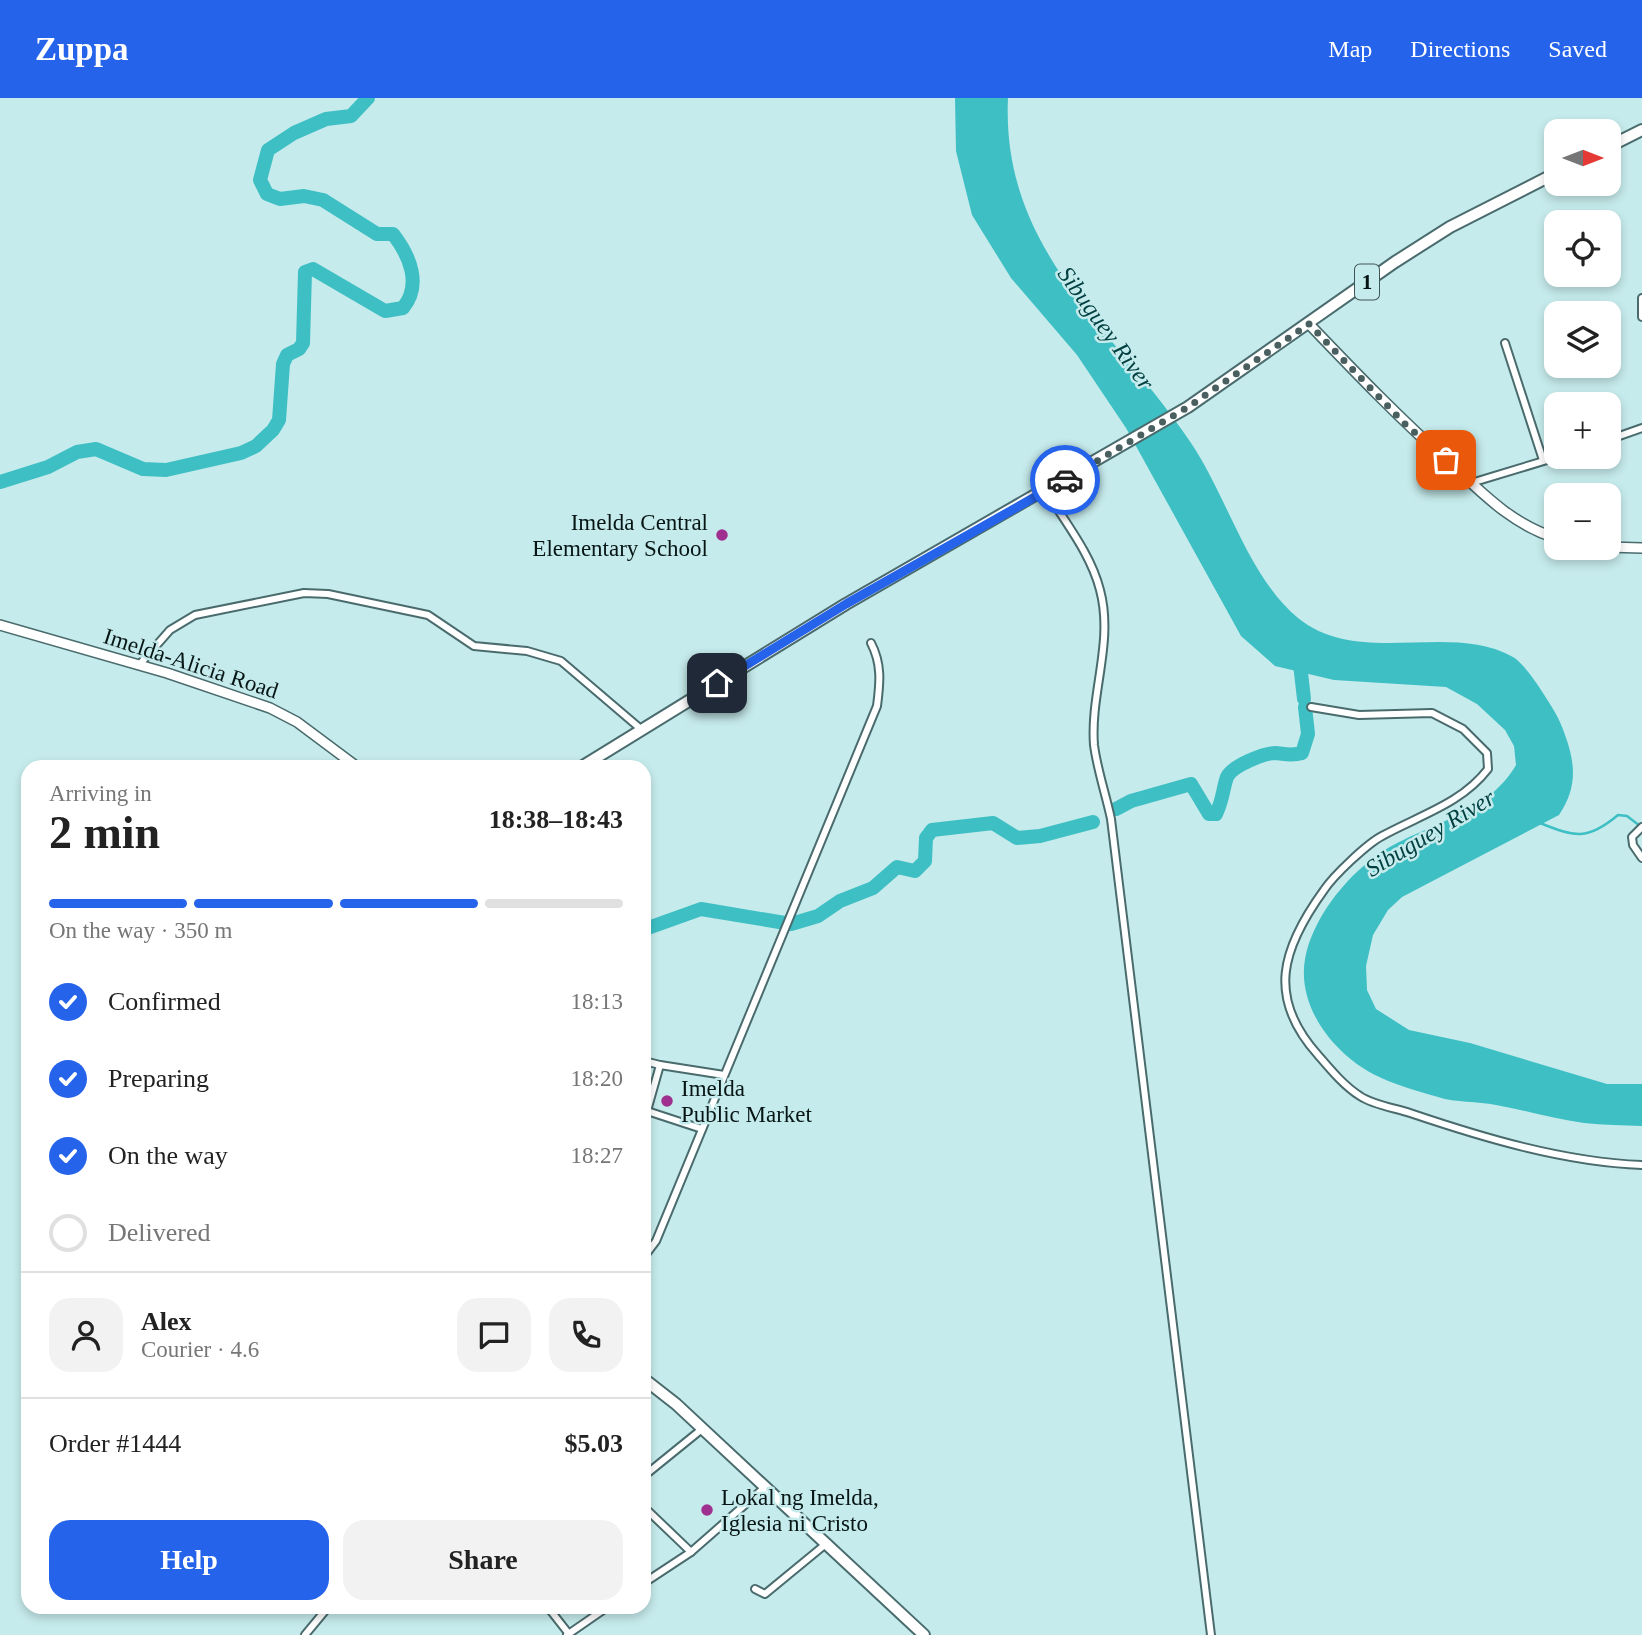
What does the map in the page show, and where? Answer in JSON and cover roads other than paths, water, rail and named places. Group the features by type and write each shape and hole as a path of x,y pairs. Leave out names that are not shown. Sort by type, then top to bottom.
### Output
{"highway":[{"path":"1621,140 1642,130"},
{"name":"1","path":"593,760 846,604 1112,454 1188,407 1395,261 1450,227 1544,179"},
{"path":"651,1376 663,1386 676,1404"},
{"path":"651,1384 676,1404 924,1635"}],"main road":[{"path":"1309,324 1405,424 1471,483 1506,513 1544,533"},
{"path":"1621,547 1642,548"},
{"name":"Imelda-Alicia Road","path":"0,625 140,664 281,713 315,734 348,760"}],"street":[{"path":"1642,298 1642,317"},
{"path":"1471,483 1543,460 1504,343"},
{"path":"1621,435 1642,428"},
{"path":"1046,491 1088,558 1100,589 1106,629 1097,684 1094,745 1111,819 1211,1635"},
{"path":"140,664 170,630 195,615 296,594 328,594 428,615 474,646 527,651 561,661 642,730"},
{"path":"651,1248 877,706 880,678 878,656 871,643"},
{"path":"1311,707 1359,715 1432,713 1463,730 1487,753 1488,769 1474,788 1456,800 1378,837 1325,888 1290,947 1284,972 1286,1004 1304,1039 1361,1097 1463,1132 1605,1163 1642,1165"},
{"path":"1642,827 1632,837 1633,845 1642,859"},
{"path":"651,1063 724,1075"},
{"path":"651,1092 660,1065"},
{"path":"651,1112 702,1129"},
{"path":"651,1470 702,1429"},
{"path":"651,1578 691,1552 764,1488"},
{"path":"651,1514 691,1552"},
{"path":"755,1589 765,1594 827,1543"},
{"path":"305,1635 322,1614"},
{"path":"553,1614 568,1634 597,1614"}],"water":[{"name":"Sibuguey River","path":"955,98 1008,98 1011,152 1023,200 1043,244 1068,285 1097,324 1161,401 1191,443 1252,559 1281,601 1298,618 1322,633 1349,640 1376,643 1461,643 1488,647 1517,660 1537,684 1553,708 1569,746 1573,776 1565,805 1559,815 1402,897 1388,910 1373,935 1366,966 1367,990 1376,1009 1409,1030 1470,1043 1607,1084 1642,1084 1642,1126 1573,1121 1496,1105 1445,1099 1413,1090 1380,1078 1358,1065 1331,1040 1321,1026 1306,994 1304,977 1309,944 1322,915 1341,888 1376,856 1488,797 1516,765 1514,746 1505,730 1477,704 1446,687 1334,680 1275,666 1241,636 1126,428 1077,355 1011,278 972,215 956,151"}],"waterway":[{"path":"0,482 48,467 77,452 96,449 143,469 166,470 241,453 256,446 273,430 279,420 283,364 287,355 299,349 303,343 305,272 313,269 385,311 403,308 412,290 412,271 393,234 377,234 323,200 304,196 280,199 267,194 260,180 268,150 294,133 326,119 351,116 368,98"},
{"path":"1299,655 1304,699"},
{"path":"1116,809 1131,801 1191,784 1209,814 1216,814 1227,777 1235,769 1270,754 1302,753 1308,734 1305,707"},
{"path":"1540,823 1580,834 1598,829 1618,815 1627,816 1640,826"},
{"path":"651,927 701,909 791,924 818,916 840,901 873,888 897,867 915,871 925,861 926,838 932,830 993,823 1017,838 1040,836 1093,822"}],"place":[{"name":"Imelda Central Elementary School","path":"722,535"},
{"name":"Imelda Public Market","path":"667,1101"},
{"name":"Lokal ng Imelda, Iglesia ni Cristo","path":"707,1510"}]}
